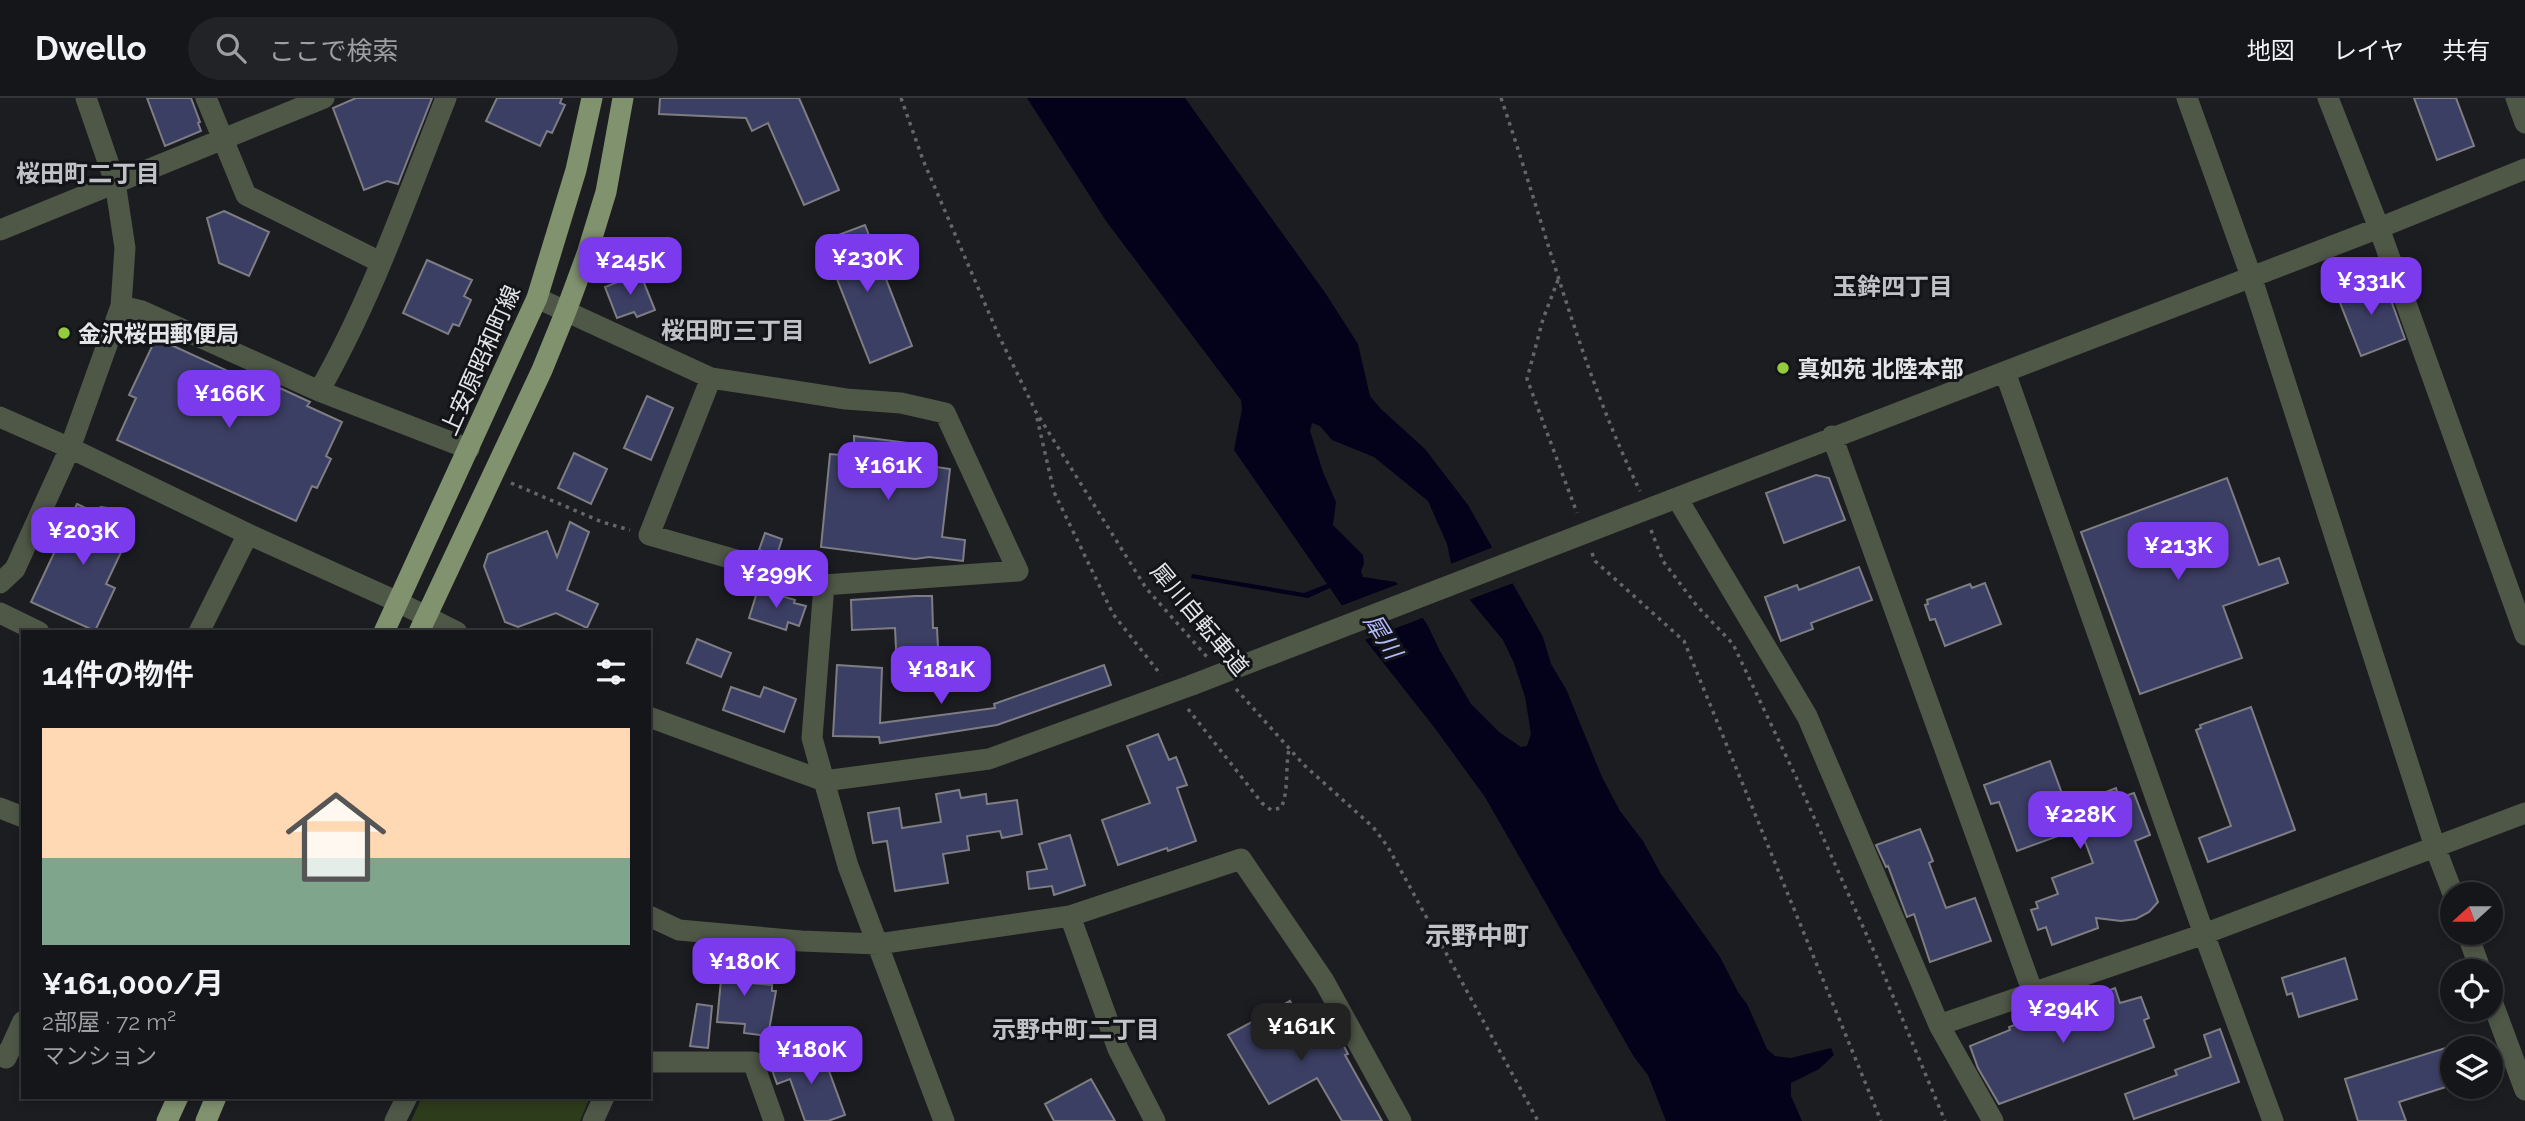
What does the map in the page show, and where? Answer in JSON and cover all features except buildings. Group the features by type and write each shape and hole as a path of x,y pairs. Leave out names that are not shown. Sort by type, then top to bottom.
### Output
{"main road":[{"name":"上安原昭和町線","path":"385,630 537,298 576,170 592,98"},
{"path":"422,625 542,370 566,311 606,192 623,98"},
{"path":"167,1121 177,1099"},
{"path":"206,1121 215,1099"}],"street":[{"path":"0,583 15,569 70,448 121,306 125,248 114,182 86,98"},
{"path":"206,98 246,195 380,262"},
{"path":"0,230 324,98"},
{"path":"319,391 380,262 446,98"},
{"path":"2186,98 2251,276 2448,882"},
{"path":"2328,98 2379,228 2525,635"},
{"path":"2516,98 2525,122"},
{"path":"651,718 824,781 989,759 1183,688 1627,517 1649,517 1677,498 1832,436 2379,228 2525,169"},
{"path":"537,298 711,378 846,399 901,403 945,413 1018,571 824,585 649,535 711,378"},
{"path":"121,306 142,311 319,391 469,449"},
{"path":"2005,372 2273,1121"},
{"path":"0,417 397,601 422,625 447,630"},
{"path":"1832,436 2033,993"},
{"path":"1677,498 1807,716 1939,1025 1993,1121"},
{"path":"200,630 248,534"},
{"path":"824,585 812,738 848,866 944,1121"},
{"path":"0,613 35,630"},
{"path":"0,808 21,816"},
{"path":"1939,1025 2204,934 2525,813"},
{"path":"651,917 680,930 801,941 878,944 1070,916 1241,859 1324,981 1401,1121"},
{"path":"1070,916 1118,1049 1155,1121"},
{"path":"2500,1022 2525,1090"},
{"path":"0,1055 6,1058 21,1025"},
{"path":"651,1062 753,1062 774,1121"},
{"path":"395,1121 406,1099"},
{"path":"593,1121 603,1099"}],"path":[{"name":"犀川自転車道","path":"901,98 929,173 998,334 1036,412 1146,588 1212,663"},
{"path":"1501,98 1534,193 1558,281 1621,453 1649,517 1662,561 1697,606 1733,644 1877,958 1945,1121"},
{"path":"1558,281 1543,319 1527,379 1581,522"},
{"path":"1036,412 1054,492 1113,614 1183,688 1262,803 1271,810 1281,808 1285,798 1285,767 1290,748"},
{"path":"493,475 602,522 649,535"},
{"path":"1590,548 1595,561 1684,640 1881,1121"},
{"name":"犀川自転車道","path":"1229,682 1304,765 1373,827 1388,847 1538,1121"}],"green space":[{"path":"421,1099 589,1099 580,1121 411,1121"}],"water":[{"name":"犀川","path":"1027,98 1185,98 1326,294 1358,344 1370,396 1425,449 1468,505 1543,637 1551,664 1566,689 1602,777 1620,811 1720,957 1747,1004 1767,1049 1775,1056 1791,1058 1831,1048 1834,1055 1819,1069 1791,1083 1791,1096 1802,1121 1666,1121 1648,1075 1634,1057 1485,797 1366,641 1330,588 1308,598 1191,578 1192,574 1304,593 1327,584 1234,450 1242,409 1241,400 1106,221","holes":["1312,423 1320,426 1332,440 1374,457 1428,501 1447,544 1451,563 1469,599 1503,640 1514,663 1525,697 1529,721 1531,734 1527,746 1521,747 1499,732 1471,704 1427,624 1396,582 1363,577 1363,555 1333,525 1336,502 1310,431"]}],"pier":[{"path":"1496,546 1516,582 1466,601 1448,565"},
{"path":"1401,583 1425,617 1362,641 1338,607"}],"place":[{"name":"金沢桜田郵便局","path":"64,333"},
{"name":"真如苑 北陸本部","path":"1783,368"}],"district":[{"name":"桜田町二丁目","path":"88,173"},
{"name":"玉鉾四丁目","path":"1893,286"},
{"name":"桜田町三丁目","path":"733,330"},
{"name":"示野中町","path":"1477,936"},
{"name":"示野中町二丁目","path":"1076,1029"}]}
